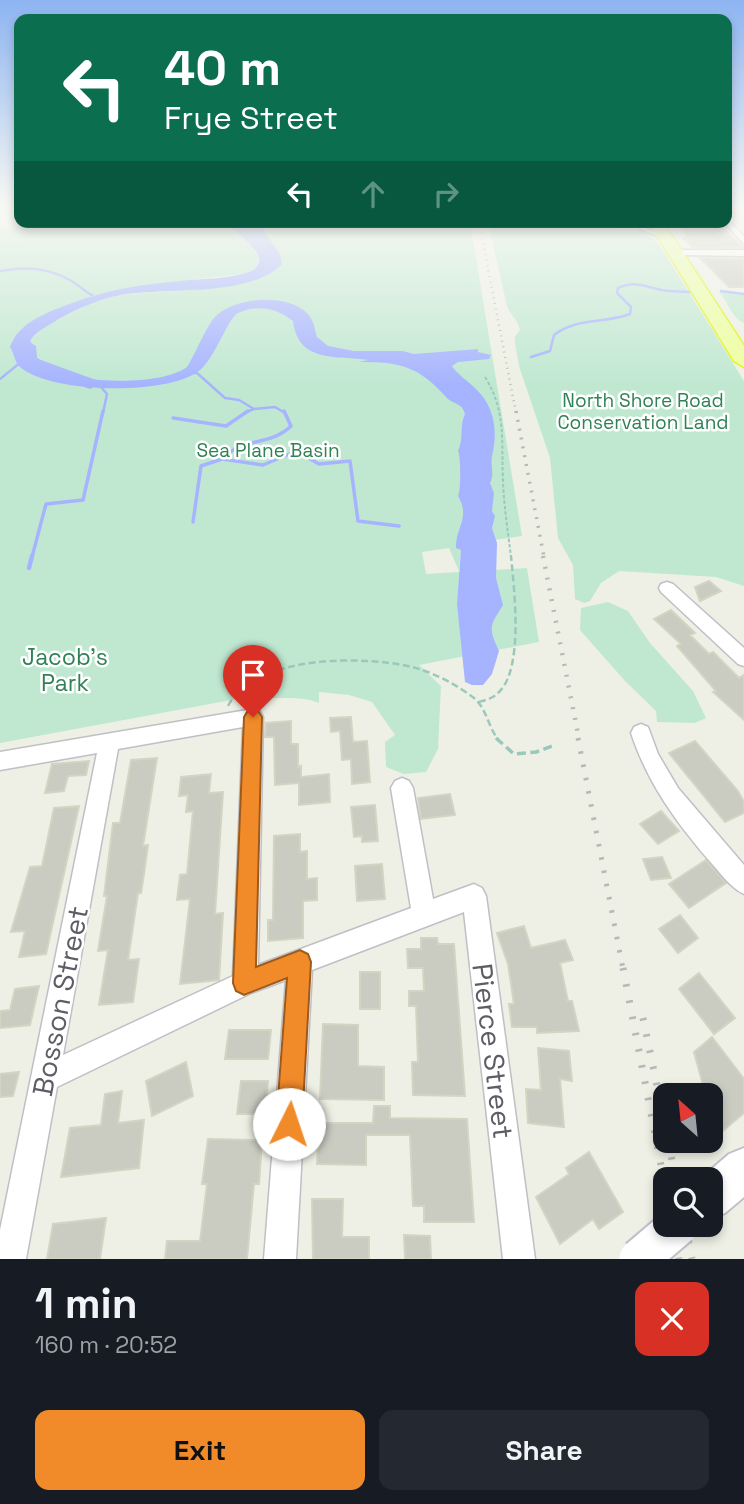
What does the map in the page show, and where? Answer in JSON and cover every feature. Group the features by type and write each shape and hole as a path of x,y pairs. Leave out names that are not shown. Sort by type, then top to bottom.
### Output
{"highway":[{"path":"687,267 744,361"},
{"path":"695,267 744,340"}],"main road":[{"path":"639,1259 665,1237"}],"street":[{"path":"667,588 744,659"},
{"path":"0,761 253,717 244,983"},
{"path":"641,733 649,761 677,806 744,882"},
{"name":"Bosson Street","path":"9,1259 109,742"},
{"path":"45,1078 244,983 424,914 402,788"},
{"name":"Pierce Street","path":"424,914 474,896 519,1259"},
{"path":"280,1259 300,962"}],"path":[{"path":"479,702 496,695 502,689 512,659 513,627 513,576 502,483 502,416 485,377"},
{"path":"225,722 231,699 240,689 261,675 283,668 357,663 412,667 438,676 479,702 495,737 514,754 536,752 555,744"}],"green space":[{"path":"0,267 256,267 241,274 158,284 64,306 56,321 88,305 113,297 235,284 257,279 277,267 477,267 522,536 462,545 459,571 449,548 422,552 426,574 527,568 539,642 419,665 441,686 438,749 426,772 404,774 386,767 385,742 395,735 372,702 349,695 319,692 319,703 303,699 253,696 0,743"},
{"name":"North Shore Road Conservation Land","path":"498,267 673,267 744,381 744,586 716,577 619,571 601,583 590,601 584,603 575,599 573,565 558,538 550,458 519,366 515,337 520,330 507,306"},
{"path":"719,292 744,293 744,323 733,314"},
{"path":"608,602 628,611 650,643 693,691 706,718 695,723 657,722 656,711 580,630 581,608"}],"water":[{"path":"256,267 278,267 267,275 228,287 121,295 96,302 40,331 31,339 29,351 46,367 62,374 119,381 158,378 187,367 216,316 248,301 274,300 287,302 307,313 312,319 317,337 328,346 354,351 403,351 414,354 478,349 478,352 491,355 489,359 458,362 452,366 482,396 491,412 495,429 490,483 494,493 492,511 495,516 492,528 497,543 496,578 503,605 492,626 499,651 492,674 483,685 465,682 457,604 461,550 456,548 456,541 463,517 458,496 458,451 465,414 462,407 449,400 426,378 398,365 359,362 368,360 332,357 311,351 296,335 293,321 274,310 260,308 245,310 234,316 211,357 200,370 185,378 163,384 109,388 55,382 34,375 19,366 10,347 19,332 40,316 93,296 121,289 228,277"}],"building":[{"path":"709,267 744,267 744,287 729,287"},
{"path":"709,581 721,591 700,601 695,587"},
{"path":"671,610 695,633 690,635 709,654 713,652 739,678 744,675 744,720 713,692 716,691 677,646 681,644 654,619"},
{"path":"351,717 353,742 367,741 370,782 352,784 351,759 342,760 340,731 331,732 330,718"},
{"path":"291,721 291,744 298,744 301,777 329,774 330,802 299,805 299,783 275,785 274,737 265,737 266,723"},
{"path":"695,741 738,791 744,802 744,813 725,822 669,753"},
{"path":"157,758 143,846 148,845 144,874 141,893 138,893 128,960 139,959 133,1002 99,1005 108,950 98,951 107,896 104,896 113,823 120,823 131,760"},
{"path":"89,761 86,775 68,776 64,791 45,793 52,764"},
{"path":"211,774 209,793 223,792 215,914 223,913 219,980 180,984 190,899 177,900 180,875 187,874 193,811 186,812 188,795 179,796 181,777"},
{"path":"450,794 455,815 421,819 418,798"},
{"path":"375,805 378,841 362,842 362,836 354,837 351,807"},
{"path":"79,806 46,954 19,957 25,931 11,932 30,867 42,866 54,808"},
{"path":"661,811 679,831 658,844 640,824"},
{"path":"300,834 300,852 307,851 307,879 317,878 317,900 303,901 303,938 268,941 268,920 273,920 274,836"},
{"path":"662,857 671,878 651,880 643,859"},
{"path":"706,860 726,883 689,908 669,884"},
{"path":"382,864 385,899 357,901 355,866"},
{"path":"680,915 698,938 678,953 659,929"},
{"path":"524,926 531,948 565,940 573,960 560,963 568,1001 572,1001 579,1031 537,1033 537,1027 512,1027 509,1004 514,1004 508,964 497,933"},
{"path":"421,938 437,938 438,944 454,944 465,1096 413,1095 412,1062 418,1062 416,1006 409,1006 409,991 424,991 423,968 408,968 407,949 421,949"},
{"path":"360,972 380,972 380,1009 360,1009"},
{"path":"699,973 735,1018 714,1034 679,989"},
{"path":"39,986 30,1025 0,1028 0,1011 10,1010 15,989"},
{"path":"323,1024 358,1025 358,1066 384,1067 384,1100 320,1099"},
{"path":"229,1030 271,1030 268,1059 225,1059"},
{"path":"712,1037 744,1079 744,1113 723,1131 723,1083 702,1083 694,1052"},
{"path":"538,1048 569,1051 572,1081 560,1079 564,1127 528,1123 526,1089 541,1090"},
{"path":"186,1062 193,1096 152,1116 146,1081"},
{"path":"19,1072 13,1096 0,1097 0,1074"},
{"path":"241,1081 268,1081 265,1114 237,1114"},
{"path":"122,1091 118,1123 144,1120 139,1168 61,1177 70,1128 101,1125 105,1094"},
{"path":"374,1106 390,1106 390,1118 467,1119 474,1222 424,1222 424,1206 413,1206 410,1135 366,1135 366,1165 317,1164 319,1123 373,1123"},
{"path":"208,1139 262,1140 259,1184 254,1184 247,1259 165,1259 167,1241 200,1241 207,1184 202,1184"},
{"path":"589,1152 623,1212 599,1229 593,1219 560,1244 536,1197 569,1174 566,1168"},
{"path":"312,1199 343,1199 342,1237 369,1237 369,1259 313,1259"},
{"path":"106,1218 100,1259 47,1259 53,1224"},
{"path":"404,1235 430,1236 431,1259 405,1259"}],"waterway":[{"path":"0,271 47,271 65,277 92,295"},
{"path":"531,357 550,351 554,335 563,329 630,314 631,307 617,293 618,288 635,284 665,291 690,292"},
{"path":"721,291 744,294"},
{"path":"28,346 29,360 35,364 90,384"},
{"path":"0,379 21,362"},
{"path":"192,373 197,373 225,398 239,400 254,409"},
{"path":"100,386 107,394 103,413"},
{"path":"254,409 275,407 285,413"},
{"path":"247,412 254,409"},
{"path":"32,557 46,504 83,500 103,411"},
{"path":"173,418 226,426 247,412"},
{"path":"222,459 238,447 283,432 291,426 285,413"},
{"path":"222,459 263,465 289,454 303,455 319,464 350,461 358,521 399,526"},
{"path":"193,522 201,466 222,459"},
{"path":"29,568 32,556"}],"railway":[{"path":"488,267 516,413"},
{"path":"516,411 544,557"},
{"path":"543,556 579,739"},
{"path":"578,738 623,969"},
{"path":"623,968 661,1167"},
{"path":"643,1018 656,1083"},
{"path":"670,1153 673,1167"},
{"path":"675,1237 679,1259"},
{"path":"687,1237 692,1259"}],"route":[{"path":"253,717 244,983 300,962 289,1124"}],"park label":[{"name":"Sea Plane Basin","path":"268,450"},
{"name":"Jacob's Park","path":"65,670"}]}
